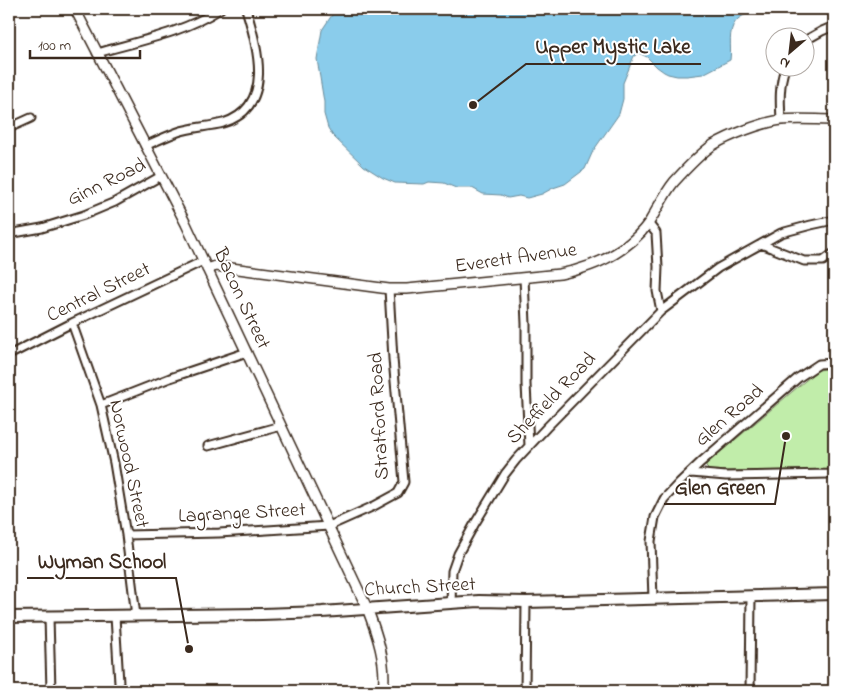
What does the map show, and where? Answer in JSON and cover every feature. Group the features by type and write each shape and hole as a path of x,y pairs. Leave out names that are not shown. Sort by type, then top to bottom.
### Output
{"main road":[{"name":"Church Street","path":"9,617 322,612 479,602 834,594"}],"street":[{"name":"Bacon Street","path":"75,9 186,224 366,608 379,643 383,665 382,691"},
{"path":"97,53 180,30 220,9"},
{"path":"145,146 178,132 223,123 235,118 250,104 256,93 259,71 252,29 246,9"},
{"path":"816,34 834,26"},
{"path":"781,120 780,95 782,78"},
{"path":"9,128 31,118"},
{"name":"Everett Avenue","path":"205,265 389,289 524,278 579,270 603,261 635,238 648,223 673,184 692,163 712,146 740,132 781,120 834,120"},
{"name":"Ginn Road","path":"9,231 14,233 42,228 84,215 115,202 161,176"},
{"name":"Sheffield Road","path":"451,604 452,571 458,554 505,474 529,446 637,334 661,311 718,268 781,233 834,220"},
{"path":"648,223 656,233 657,291 661,311"},
{"path":"761,244 804,261 823,261 834,253"},
{"name":"Central Street","path":"9,355 72,323 205,265"},
{"path":"524,278 529,446"},
{"name":"Stratford Road","path":"329,526 398,493 404,482 389,289"},
{"name":"Norwood Street","path":"72,323 101,404 114,463 136,616"},
{"path":"101,404 247,352"},
{"name":"Glen Road","path":"653,599 651,541 655,517 664,499 707,457 798,378 819,364 834,363"},
{"path":"208,446 281,426"},
{"path":"691,473 726,476 834,473"},
{"name":"Lagrange Street","path":"126,536 219,533 329,526"},
{"path":"750,691 751,596"},
{"path":"525,691 526,602"},
{"path":"116,616 119,684"},
{"path":"49,617 51,691"}],"green space":[{"path":"834,368 834,470 710,471 706,467 710,461 818,370"}],"water":[{"path":"336,9 752,9 733,25 730,60 703,74 677,76 668,74 647,57 639,53 634,56 623,83 623,99 619,114 593,151 585,169 565,184 542,194 527,198 519,196 508,198 501,195 483,194 472,188 456,188 444,183 395,183 364,166 333,136 328,128 324,114 324,102 317,59 322,30"}],"place":[{"name":"Upper Mystic Lake","path":"473,105"},
{"name":"Glen Green","path":"786,436"},
{"name":"Wyman School","path":"189,649"}]}
